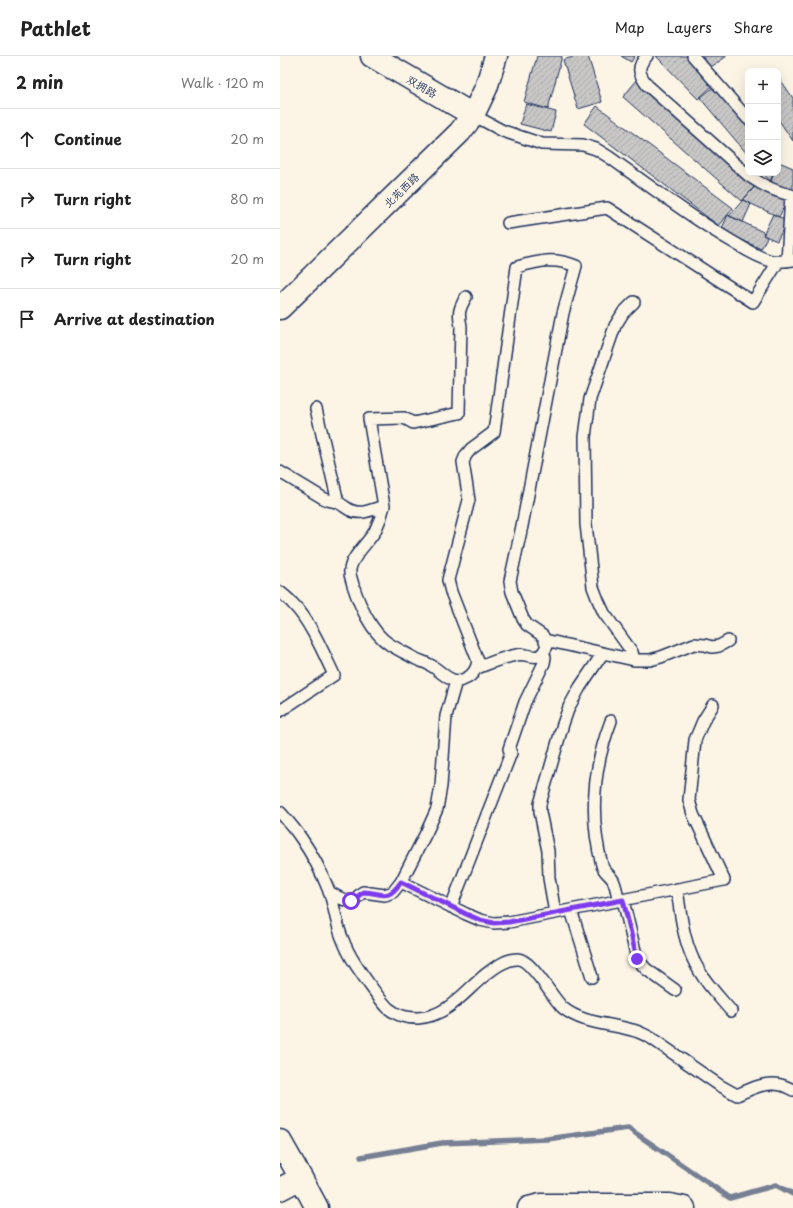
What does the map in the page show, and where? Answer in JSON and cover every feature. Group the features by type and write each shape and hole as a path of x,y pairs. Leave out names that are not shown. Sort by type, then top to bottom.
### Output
{"main road":[{"name":"双拥路","path":"372,56 473,115"},
{"name":"北苑西路","path":"281,311 460,132 473,115 486,88 496,56"},
{"path":"280,1141 316,1208"},
{"path":"280,1189 301,1178"},
{"path":"529,1208 541,1205 670,1205 684,1208"}],"lane":[{"path":"508,223 607,208 753,302 786,261 791,195 760,184 749,176 647,86 642,79 639,67 646,56"},
{"path":"694,56 745,116"},
{"path":"473,115 503,131 542,144 583,145 596,149 714,231 761,257 786,261"},
{"path":"466,297 459,311 461,326 459,413 414,422 404,418 369,419 384,506 382,516 375,531 355,559 350,569 350,575 358,600 374,629 384,640 416,659 430,665 443,675 456,681 468,678 473,674 477,668 478,661 451,592 448,580 469,500 463,462 471,449 494,432 517,267 550,260 568,262 576,266 563,312 524,521 510,581 512,592 523,619 527,624 540,633 547,646 544,652 539,656 526,654 516,655 477,668"},
{"path":"634,302 623,313 614,326 590,399 586,437 586,524 593,587 604,613 632,652 634,660"},
{"path":"316,409 338,502"},
{"path":"280,472 323,498 338,502 350,510 358,513 384,506"},
{"path":"280,592 295,605 305,618 321,646 334,675 280,711"},
{"path":"545,640 634,660 650,660 694,644 712,647 719,646 728,641"},
{"path":"452,907 511,753 509,749 525,702 544,663 544,652"},
{"path":"555,913 548,852 540,812 540,804 569,707 580,687 603,653"},
{"path":"329,892 351,901 363,892 385,895 389,894 393,892 401,882 427,831 436,809 441,786 446,716 456,681"},
{"path":"401,882 466,914 480,920 494,923 509,922 724,880 693,814 689,800 695,740 713,705"},
{"path":"612,721 601,754 594,798 596,840 602,868 613,880 621,900 637,959 646,969 675,990"},
{"path":"280,812 301,837 312,856 329,892 342,940 348,952 378,997 387,1007 398,1015 408,1018 424,1018 438,1013 452,1005 491,970 510,960 518,958 524,960 530,965 562,1007 572,1014 598,1023 632,1030 651,1038 719,1085 737,1095 747,1090 768,1084 780,1084 793,1090"},
{"path":"677,889 683,930 694,962 701,974 731,1011"},
{"path":"571,910 592,977"}],"building":[{"path":"537,56 562,56 548,109 524,102"},
{"path":"576,56 588,56 602,102 578,109 563,60"},
{"path":"621,56 635,56 631,62"},
{"path":"656,56 687,56 714,84 698,99"},
{"path":"699,56 727,56 708,69"},
{"path":"637,80 756,185 742,201 623,97"},
{"path":"781,80 793,98 793,141 781,123"},
{"path":"715,86 745,121 745,151 700,98"},
{"path":"526,104 556,112 551,132 520,124"},
{"path":"597,106 733,208 719,226 584,124"},
{"path":"781,163 793,168 793,194 770,184 773,176 781,176"},
{"path":"766,176 772,176 770,181"},
{"path":"756,185 787,200 779,217 743,200"},
{"path":"743,200 751,204 743,222 729,216"},
{"path":"773,214 787,221 777,241 763,235"},
{"path":"728,215 765,233 763,235 767,237 761,249 721,230"}],"waterway":[{"path":"361,1157 442,1143 547,1139 628,1128 730,1198 776,1185 793,1194"}],"route":[{"path":"351,901 363,892 381,895 389,894 393,892 401,882 466,914 480,920 494,923 509,922 623,900 637,959"}]}
